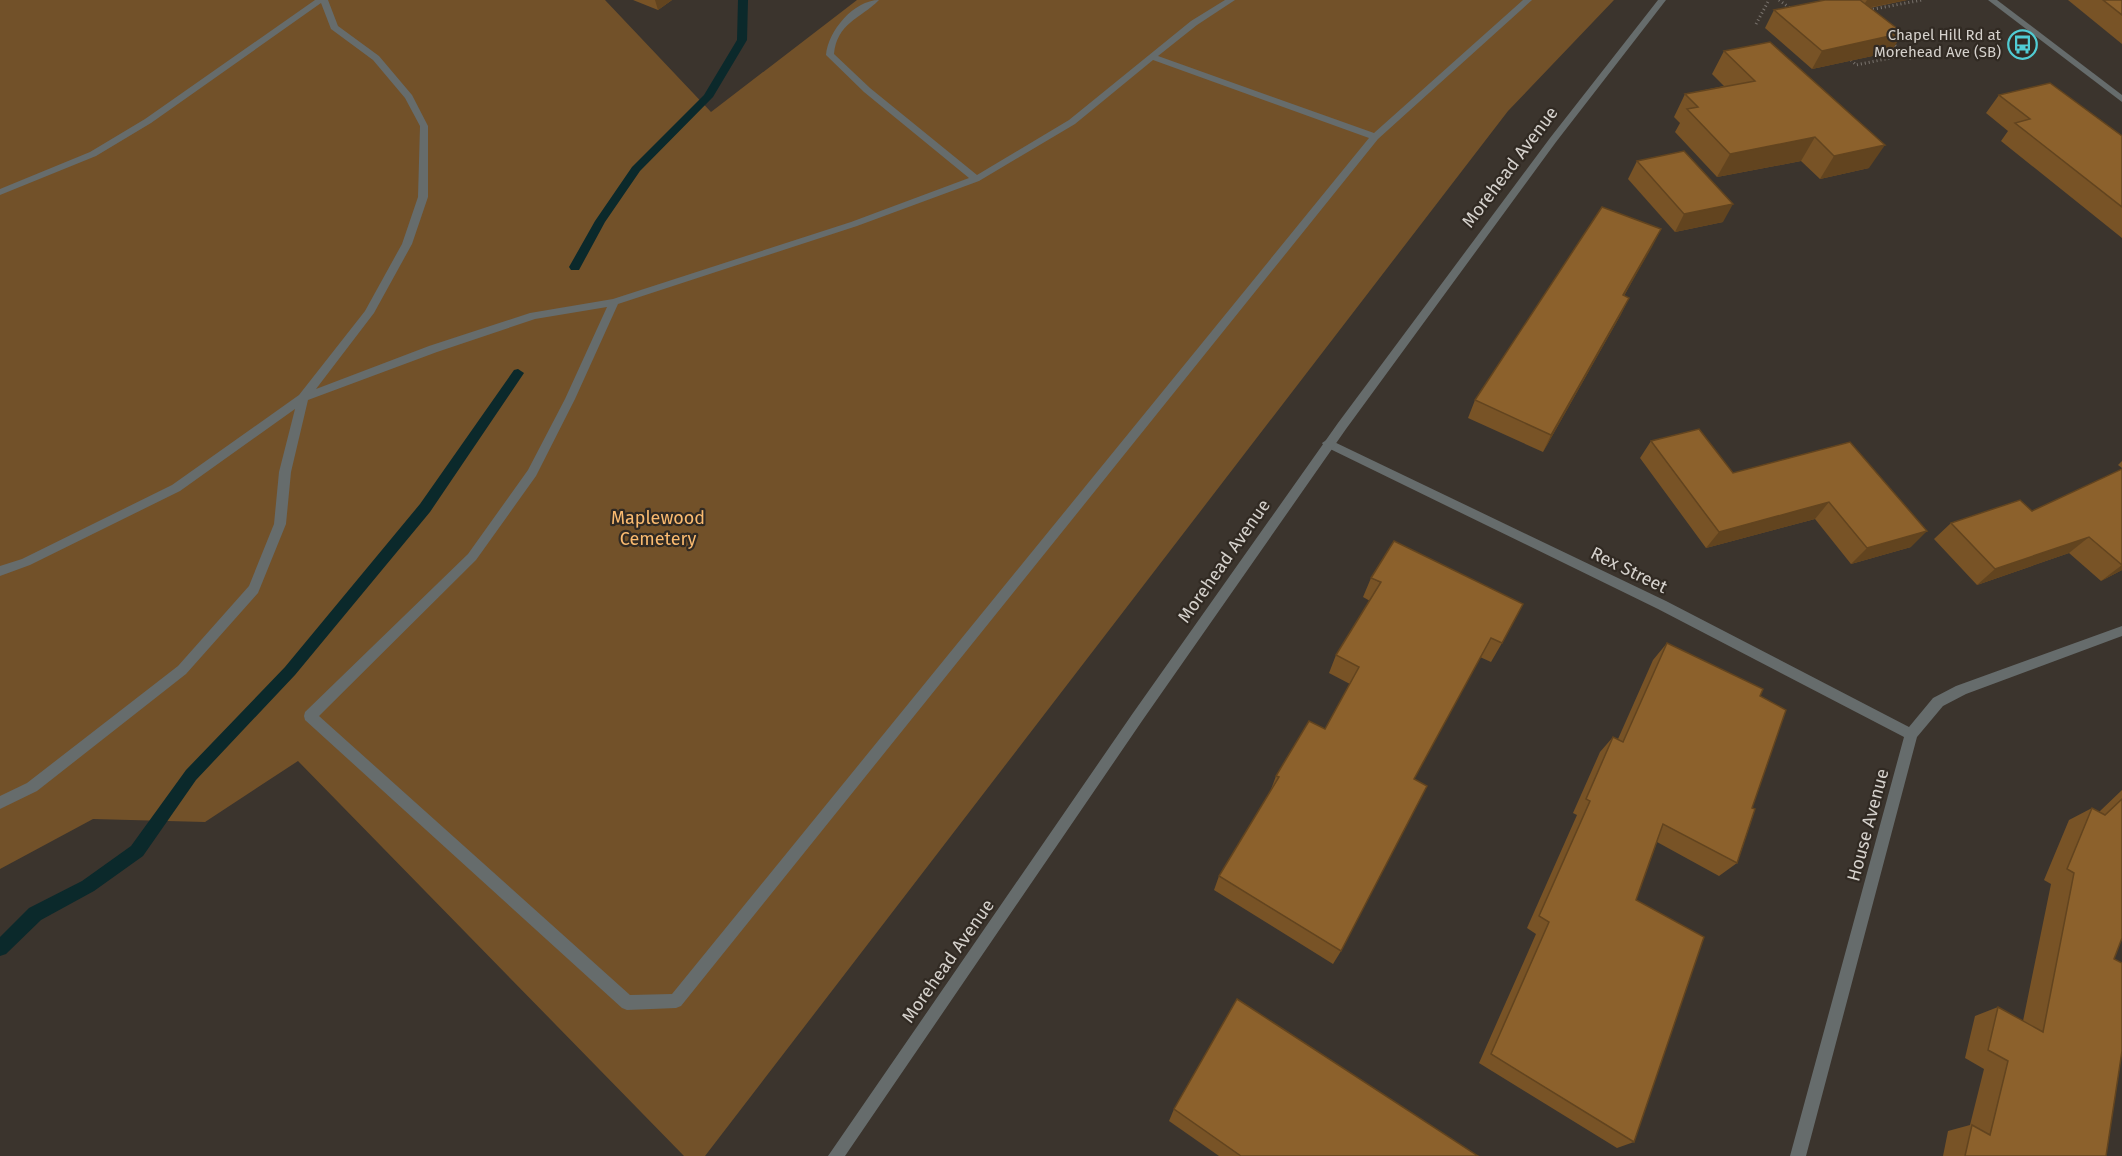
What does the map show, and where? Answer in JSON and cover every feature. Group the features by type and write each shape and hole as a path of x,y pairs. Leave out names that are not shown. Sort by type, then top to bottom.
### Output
{"street":[{"path":"0,192 102,149 148,121 322,0 334,27 376,58 409,97 424,126 423,197 407,244 369,313 303,398 285,472 280,524 254,589 182,670 33,787 0,803"},
{"path":"875,0 837,29 829,42 830,55 867,90 976,179"},
{"path":"0,571 26,562 176,488 303,398 433,349 534,316 614,302 854,224 976,179 1072,122 1194,23 1231,0"},
{"path":"614,302 570,399 532,474 472,557 310,716 627,1003 676,1001 1376,137 1528,0"},
{"name":"Morehead Avenue","path":"836,1156 1328,443 1569,117 1662,0"},
{"path":"1992,0 2122,99"},
{"path":"1152,57 1376,137"},
{"name":"Rex Street","path":"1328,443 1662,605 1911,734"},
{"name":"House Avenue","path":"1798,1156 1911,734 1938,702 1961,690 2122,631"}],"path":[{"path":"1756,24 1769,0"},
{"path":"1779,0 1797,14"},
{"path":"1866,11 1922,0"},
{"path":"1789,8 1799,6"},
{"path":"1887,40 1911,59"},
{"path":"1851,60 1856,65 1906,55"}],"green space":[{"name":"Maplewood Cemetery","path":"0,0 605,0 711,112 857,0 1614,0 1508,111 705,1156 684,1156 298,761 205,822 93,819 0,869"}],"building":[{"path":"1825,0 1860,0 1903,33 1822,51 1774,10"},
{"path":"2103,0 2122,0 2122,15"},
{"path":"1770,42 1885,145 1834,156 1815,137 1730,154 1687,109 1698,107 1685,94 1755,81 1724,51"},
{"path":"2050,83 2122,136 2122,207 2015,123 2030,119 1999,95"},
{"path":"1684,151 1733,204 1684,214 1637,161"},
{"path":"1602,207 1661,229 1623,295 1629,298 1551,435 1475,400"},
{"path":"1699,429 1733,473 1850,442 1927,531 1867,548 1829,502 1719,532 1651,441"},
{"path":"2122,469 2122,565 2089,537 1995,569 1951,523 2020,500 2032,511"},
{"path":"1394,541 1523,604 1502,643 1491,638 1414,779 1427,786 1341,951 1219,876 1279,777 1276,776 1309,721 1325,729 1359,667 1336,655 1381,582 1371,578"},
{"path":"1667,643 1763,689 1760,696 1786,710 1752,808 1755,809 1737,863 1663,824 1636,900 1704,937 1634,1142 1491,1054 1549,922 1539,916 1590,801 1586,799 1613,737 1623,742"},
{"path":"2122,799 2122,938 2114,959 2122,963 2122,1051 2106,1156 1965,1156 1972,1125 1990,1135 2008,1061 1988,1050 1998,1007 2043,1032 2074,873 2067,869 2092,808 2105,815"},
{"path":"1237,999 1478,1156 1241,1156 1174,1109"}],"waterway":[{"path":"575,267 600,221 636,169 708,97 742,40 743,0"},
{"path":"0,948 35,914 88,886 137,851 191,775 290,671 425,508 518,373"}],"place":[{"name":"Chapel Hill Rd at Morehead Ave (SB)","path":"2022,44"}]}
